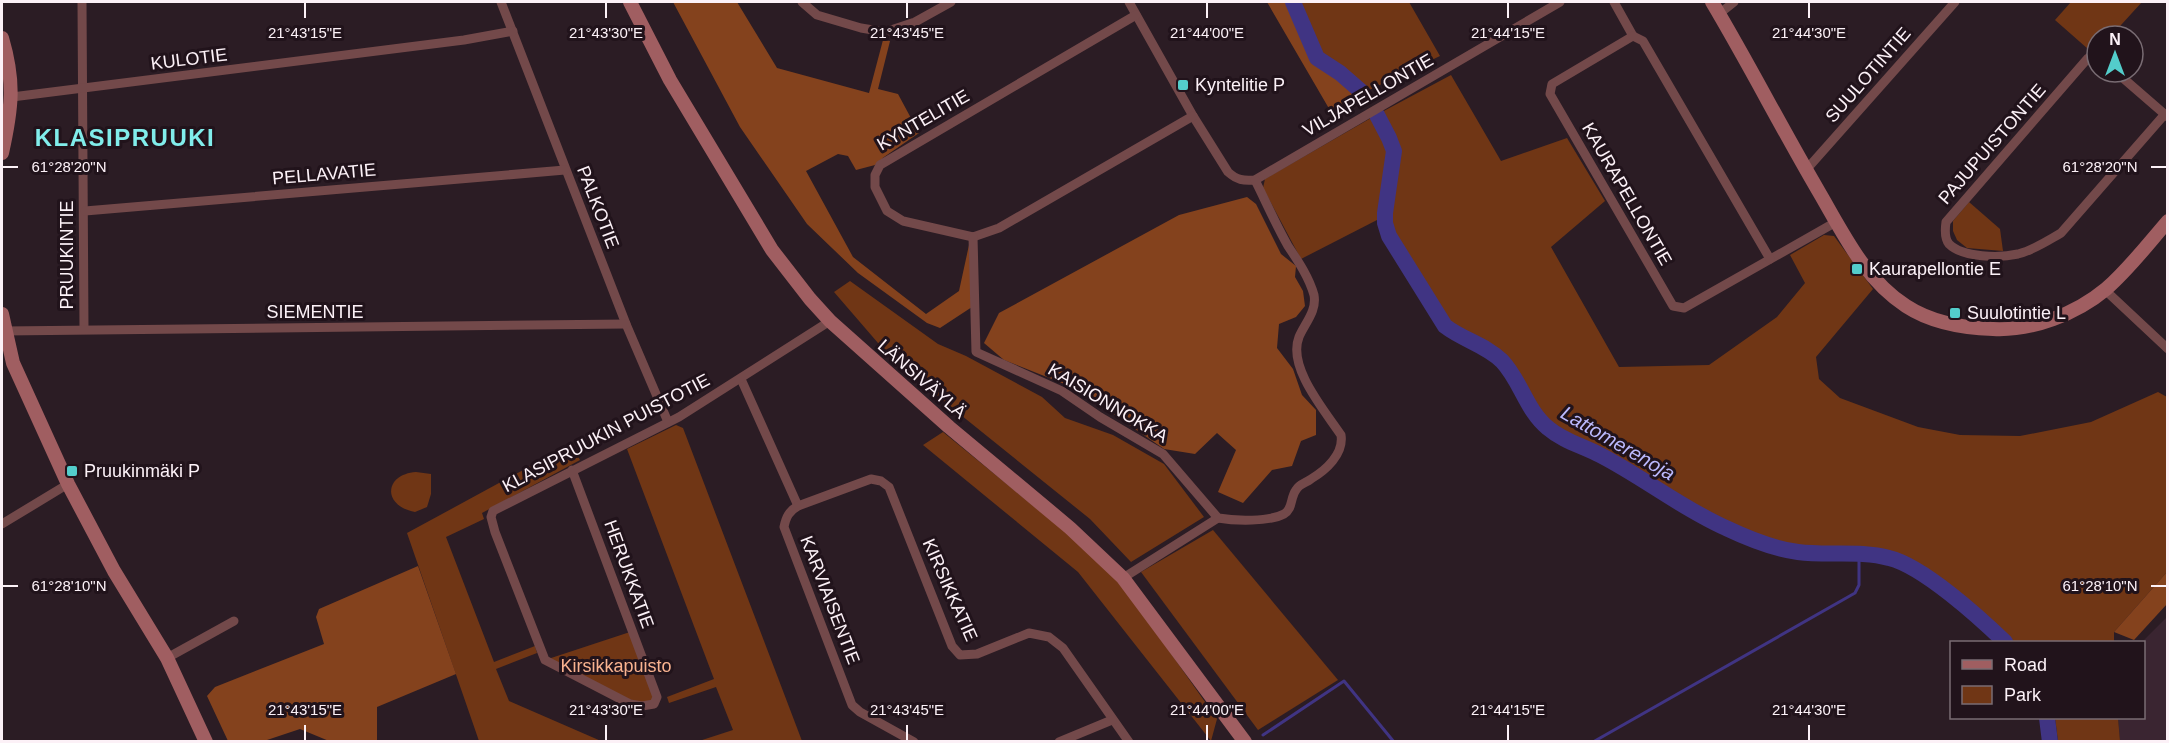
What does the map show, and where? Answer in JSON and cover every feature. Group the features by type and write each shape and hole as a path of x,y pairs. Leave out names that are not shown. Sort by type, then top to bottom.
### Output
{"main road":[{"name":"LÄNSIVÄYLÄ","path":"630,2 670,80 772,250 788,272 830,321 950,427 1070,528 1123,578 1238,739"},
{"path":"1716,8 1806,170 1862,263 1879,283 1904,305 1923,316 1973,328 2006,330 2032,326 2079,306 2105,290 2168,221"},
{"path":"2,38 9,66 12,97 2,153"},
{"path":"2,314 4,331 19,380 68,484 114,570 166,658 206,741"}],"street":[{"name":"PRUUKINTIE","path":"82,2 84,329"},
{"name":"PALKOTIE","path":"501,2 626,324 668,422"},
{"path":"802,2 817,15 861,28 885,32 915,22 951,2"},
{"path":"1123,578 1218,518 1231,520 1269,518 1286,513 1297,488 1322,471 1337,456 1342,443 1341,435 1312,391 1297,359 1296,348 1314,304 1314,295 1304,271 1287,244 1255,180 1244,181 1228,172 1128,2"},
{"name":"VILJAPELLONTIE","path":"1255,180 1560,2"},
{"path":"1614,2 1633,36 1643,42 1770,259"},
{"path":"1716,8 1734,2"},
{"name":"SUULOTINTIE","path":"1806,170 1955,2"},
{"name":"KYNTELITIE","path":"973,237 903,221 887,211 875,187 875,175 880,165 1136,15"},
{"name":"KULOTIE","path":"12,97 464,40 513,31"},
{"name":"KAURAPELLONTIE","path":"1633,36 1552,84 1550,94 1673,306 1684,308 1836,222"},
{"name":"PAJUPUISTONTIE","path":"2085,61 1946,222 1944,233 1949,244 1963,252 1990,256 2018,254 2047,242 2061,233 2166,116 2130,84"},
{"path":"973,237 999,228 1193,116"},
{"name":"PELLAVATIE","path":"85,211 565,170"},
{"name":"KAISIONNOKKA","path":"973,237 976,351 1062,391 1162,454 1218,518"},
{"path":"2105,290 2168,349"},
{"name":"KLASIPRUUKIN PUISTOTIE","path":"491,517 493,511 668,422 741,379 830,321"},
{"name":"SIEMENTIE","path":"4,331 626,324"},
{"path":"741,379 798,506"},
{"name":"HERUKKATIE","path":"491,517 545,660 630,704 638,706 654,704 657,697 572,470"},
{"name":"KIRSIKKATIE","path":"798,506 871,479 881,481 889,488 952,646 960,655 977,654 1029,633 1048,637 1063,648 1129,741"},
{"path":"2,524 68,484"},
{"name":"KARVIAISENTIE","path":"798,506 786,518 784,527 852,705 860,712 914,741"},
{"path":"166,658 234,621"},
{"path":"1059,741 1112,720"}],"shaded area":[{"path":"673,2 737,2 777,68 869,93 883,40 890,41 878,89 898,94 919,133 875,165 856,170 848,156 838,154 806,171 853,257 926,314 959,291 969,245 972,307 940,328 927,323 858,273 807,224 740,127"},
{"path":"1267,2 1293,2 1317,58 1340,73 1363,93 1331,112"},
{"path":"1247,197 1256,204 1281,254 1296,266 1295,277 1303,291 1305,306 1296,317 1279,324 1277,348 1293,369 1302,395 1316,410 1316,435 1301,441 1292,466 1272,470 1243,503 1218,492 1236,450 1217,433 1195,454 1164,449 1077,389 1004,360 984,343 999,313 1179,215"},
{"path":"418,566 456,674 377,707 377,741 329,741 300,729 264,741 228,741 207,696 215,687 324,644 316,617 319,609"},
{"path":"2167,572 2167,604 2134,640 2114,632"},
{"path":"2167,617 2167,741 2120,741 2118,719 2145,719 2145,641 2143,641"}],"green space":[{"path":"1293,2 1409,2 1440,56 1363,93 1340,73 1317,58"},
{"path":"2071,2 2142,2 2122,24 2085,24 2085,46 2055,20"},
{"path":"1451,75 1501,161 1567,138 1605,201 1551,247 1619,367 1709,365 1777,317 1805,283 1790,255 1824,235 1834,236 1873,289 1816,357 1819,379 1840,398 1918,427 1960,435 2020,436 2091,422 2158,392 2167,397 2167,572 2114,632 2114,641 2013,641 1953,589 1935,576 1899,557 1882,551 1802,548 1741,530 1692,506 1593,446 1564,433 1551,425 1539,412 1514,368 1502,356 1461,333 1446,320 1402,253 1390,229 1397,153 1393,137 1380,113"},
{"path":"1371,118 1389,152 1377,220 1301,259 1263,188 1265,179"},
{"path":"1969,202 2000,229 2003,251 1967,248 1957,240 1953,231 1953,221"},
{"path":"850,281 938,344 966,356 1042,397 1065,418 1113,435 1164,464 1204,517 1131,562 1090,519 941,399 878,343 834,292"},
{"path":"676,425 683,428 802,741 699,741 733,730 716,687 669,703 667,697 714,679 627,449"},
{"path":"943,432 1080,544 1113,576 1136,604 1217,719 1211,741 1078,572 923,445"},
{"path":"571,444 580,460 482,513 484,519 446,537 494,662 535,646 537,653 496,669 509,701 601,741 479,741 407,533"},
{"path":"416,472 431,474 431,494 427,507 415,512 396,503 391,490 398,478"},
{"path":"1213,530 1338,680 1258,730 1141,572"},
{"name":"Kirsikkapuisto","path":"633,631 657,697 654,704 638,706 545,660"},
{"path":"2055,719 2118,719 2120,741 2058,741"}],"waterway":[{"name":"Lattomerenoja","path":"1293,2 1317,58 1340,73 1363,93"},
{"name":"Lattomerenoja","path":"1377,115 1394,151 1385,213 1389,236 1445,326 1496,355 1509,369 1534,413 1548,428 1616,464 1709,520 1752,539 1798,552 1867,554 1903,563 1950,594 2004,641"},
{"path":"1593,742 1855,593 1859,585 1859,555"},
{"path":"1263,735 1344,681 1394,742"},
{"name":"Lattomerenoja","path":"2047,719 2050,742"}],"place":[{"name":"Kyntelitie P","path":"1183,85"},
{"name":"Kaurapellontie E","path":"1857,269"},
{"name":"Suulotintie L","path":"1955,313"},
{"name":"Pruukinmäki P","path":"72,471"}],"district":[{"name":"KLASIPRUUKI","path":"125,138"}]}
